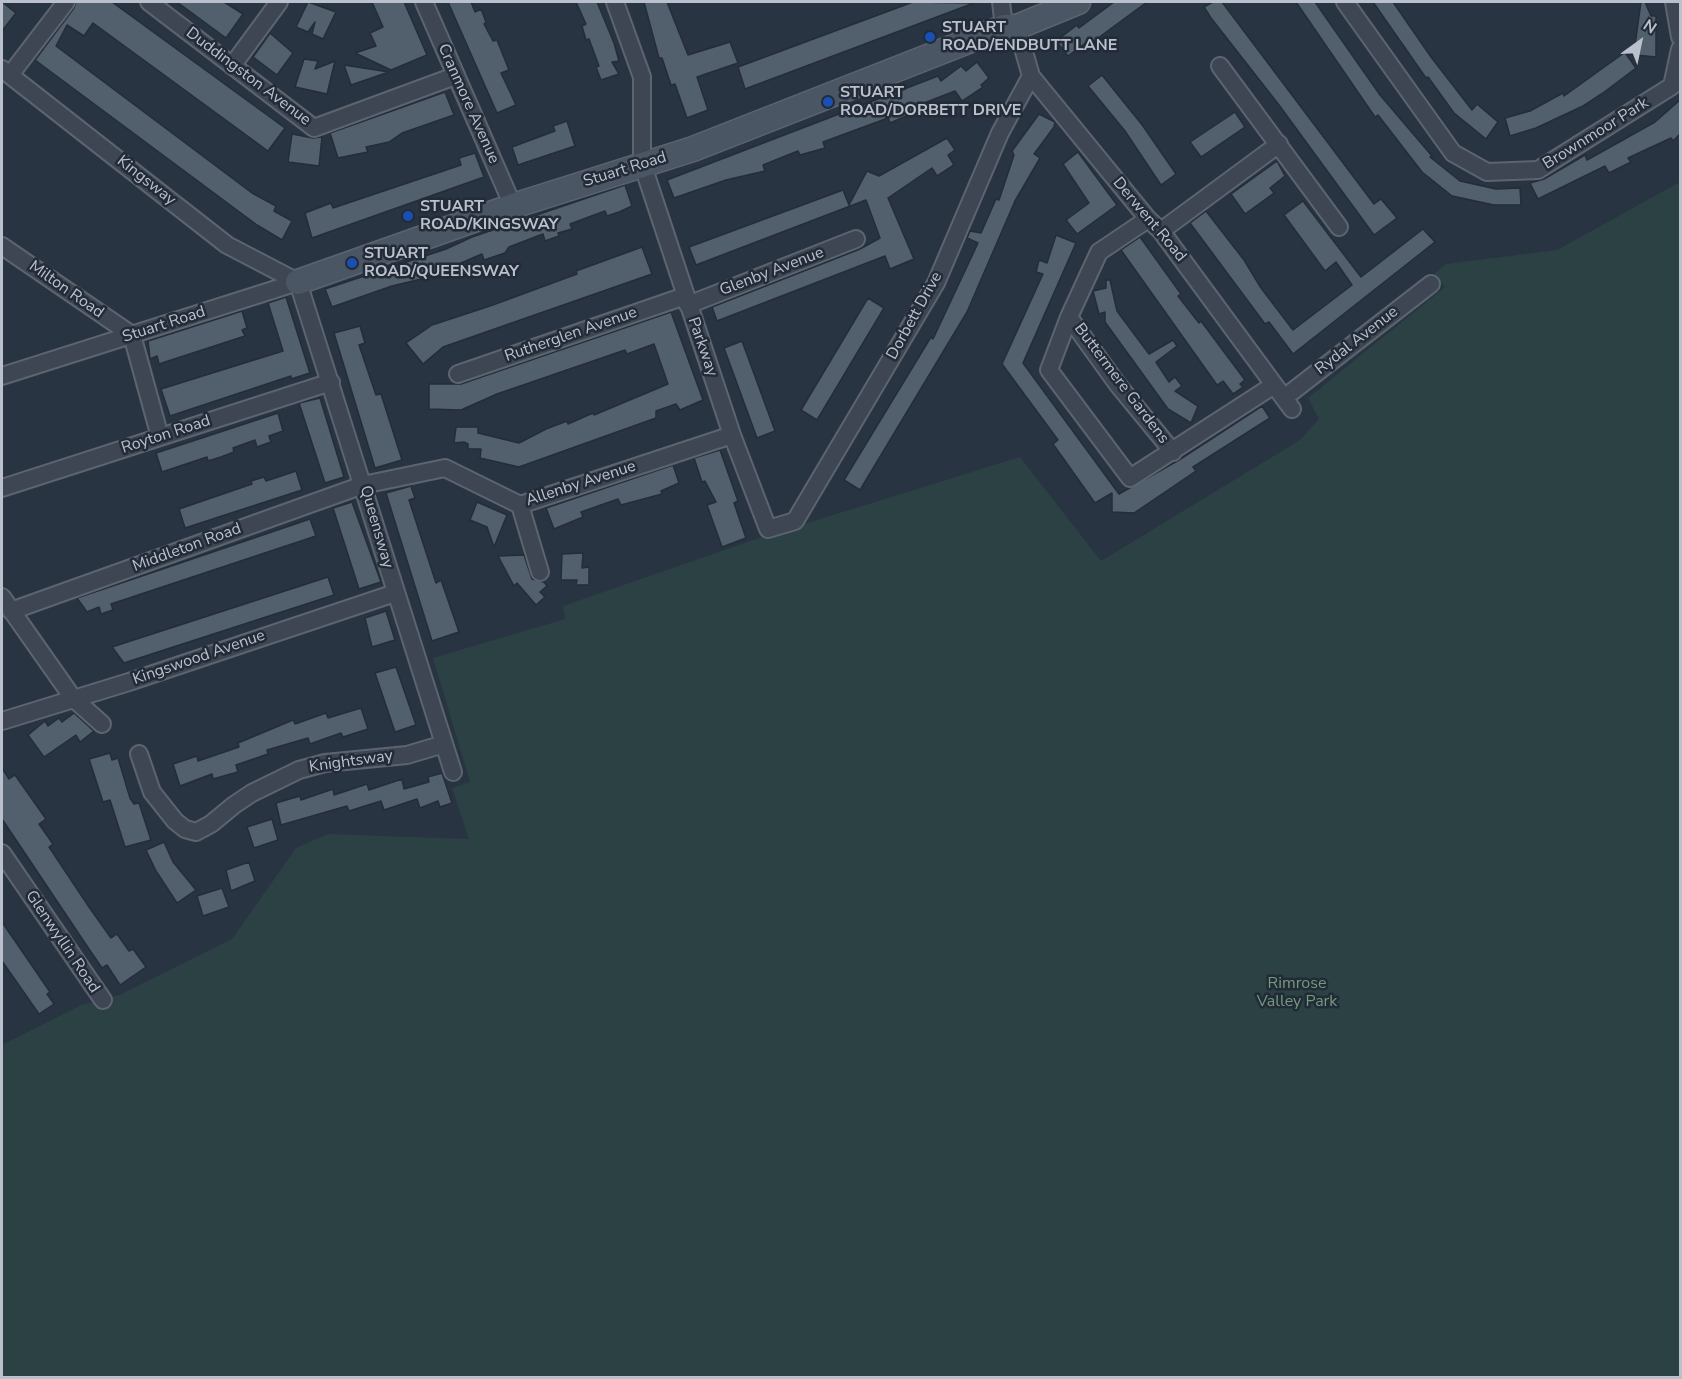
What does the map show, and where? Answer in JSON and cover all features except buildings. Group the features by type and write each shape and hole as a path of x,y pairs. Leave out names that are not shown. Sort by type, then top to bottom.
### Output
{"street":[{"path":"6,72 66,2"},
{"name":"Duddingston Avenue","path":"149,2 314,128 456,76"},
{"path":"232,66 279,2"},
{"name":"Cranmore Avenue","path":"424,2 513,206"},
{"name":"Parkway","path":"615,2 642,77 642,163 732,435 768,528"},
{"name":"Derwent Road","path":"1001,2 1031,76 1148,219 1161,231 1283,397"},
{"name":"Stuart Road","path":"2,376 298,282 513,206 642,163 693,149 1078,2"},
{"name":"Brownmoor Park","path":"1345,2 1453,153 1487,172 1538,170 1672,86 1680,49"},
{"path":"1674,2 1680,37"},
{"path":"1220,66 1339,226"},
{"name":"Kingsway","path":"6,72 227,245 298,282"},
{"name":"Dorbett Drive","path":"768,528 795,521 936,283 1000,134 1031,76"},
{"path":"1161,231 1279,144"},
{"name":"Buttermere Gardens","path":"1148,219 1099,252 1069,317 1049,370 1130,478 1173,452 1283,397"},
{"name":"Glenby Avenue","path":"686,300 856,239"},
{"name":"Milton Road","path":"2,246 132,335"},
{"name":"Queensway","path":"298,282 453,772"},
{"name":"Rydal Avenue","path":"1283,397 1431,284"},
{"name":"Rutherglen Avenue","path":"458,374 686,300"},
{"name":"Buttermere Gardens","path":"1069,317 1118,385 1173,452"},
{"path":"132,335 160,437"},
{"name":"Royton Road","path":"2,488 331,382"},
{"name":"Allenby Avenue","path":"363,484 445,468 520,505 732,435"},
{"name":"Middleton Road","path":"6,604 363,484"},
{"path":"520,505 540,572"},
{"name":"Kingswood Avenue","path":"2,720 129,682 395,593"},
{"path":"6,604 73,698 102,724"},
{"name":"Knightsway","path":"139,754 152,792 175,821 185,829 196,832 212,824 252,793 299,770 325,763 407,755 444,744"},
{"name":"Glenwyllin Road","path":"2,853 103,1000"}],"green space":[{"name":"Rimrose Valley Park","path":"1680,182 1680,1377 2,1378 2,1045 81,1005 119,995 232,939 296,848 328,834 469,839 452,788 470,782 433,658 565,619 563,606 759,538 1020,457 1101,561 1300,440 1319,419 1308,398 1445,287 1434,274 1446,264 1557,250"}],"place":[{"name":"STUART ROAD/ENDBUTT LANE","path":"930,37"},
{"name":"STUART ROAD/DORBETT DRIVE","path":"828,102"},
{"name":"STUART ROAD/KINGSWAY","path":"408,216"},
{"name":"STUART ROAD/QUEENSWAY","path":"352,263"}]}
